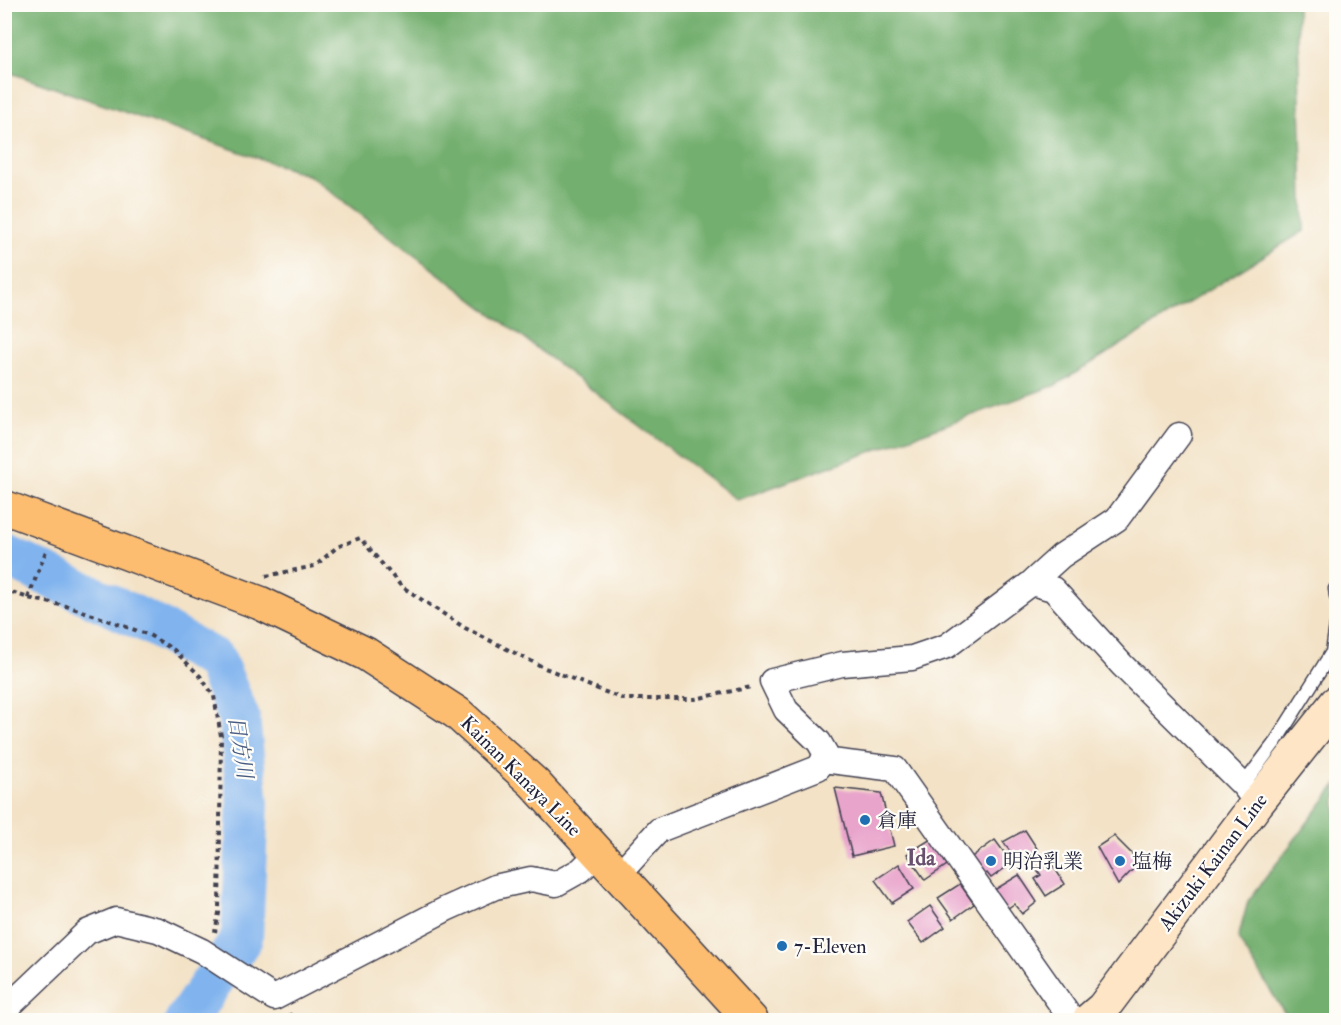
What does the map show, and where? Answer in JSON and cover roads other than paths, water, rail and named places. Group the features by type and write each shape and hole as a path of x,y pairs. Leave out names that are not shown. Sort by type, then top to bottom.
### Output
{"main road":[{"name":"Kainan Kanaya Line","path":"4,507 260,603 366,654 457,712 534,783 751,1020"},
{"name":"Akizuki Kainan Line","path":"1089,1020 1103,1008 1250,794 1336,703"}],"street":[{"path":"4,1011 87,932 116,920 158,930 207,954 274,998 485,891 531,879 556,884 581,870 608,864 659,830 818,768 827,756 819,742 786,710 772,681 842,664 912,658 947,646 1031,583 1061,556 1117,519 1179,435"},
{"path":"1031,583 1053,589 1122,665 1250,794"},
{"path":"823,760 895,769 1072,1020"}],"lane":[{"path":"1250,794 1276,741 1332,652 1336,625"}],"waterway":[{"name":"日方川","path":"4,555 149,623 215,660 239,718 248,803 242,938 186,1020"}],"place":[{"name":"倉庫","path":"865,820"},
{"name":"明治乳業","path":"991,861"},
{"name":"塩梅","path":"1120,861"},
{"name":"7-Eleven","path":"782,946"}],"district":[{"name":"Ida","path":"921,858"}]}
